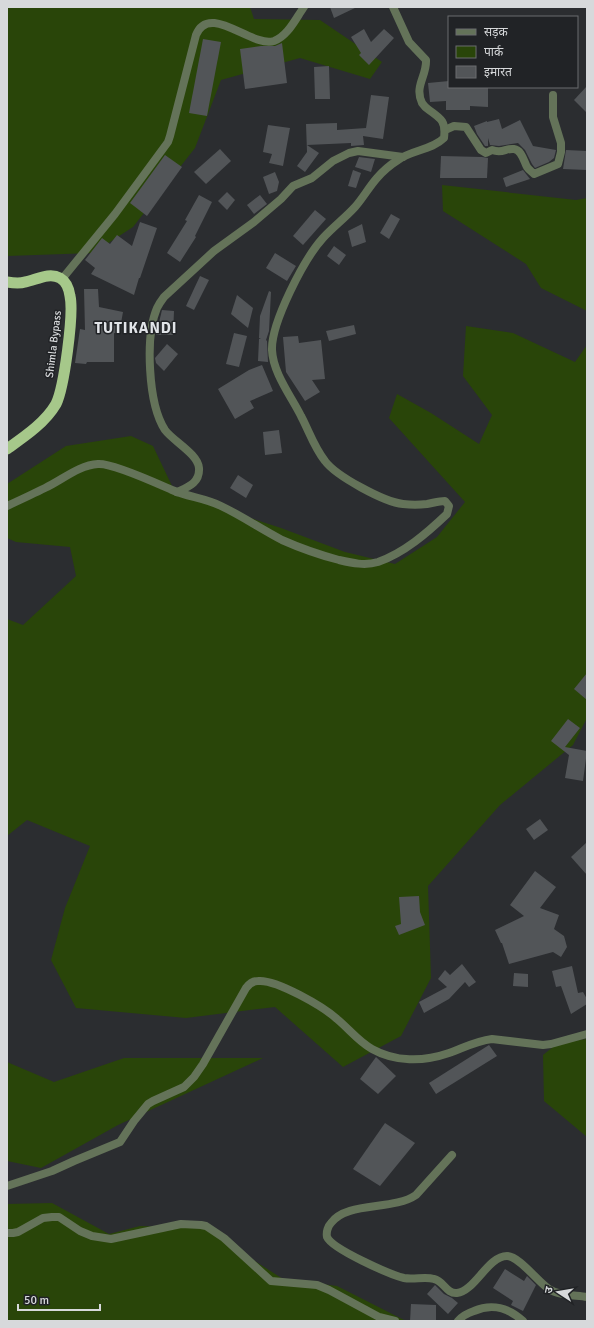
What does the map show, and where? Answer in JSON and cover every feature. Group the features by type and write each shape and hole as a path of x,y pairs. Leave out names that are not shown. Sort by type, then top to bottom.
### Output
{"highway":[{"path":"7,282 20,283 48,276 62,279"},
{"name":"Shimla Bypass","path":"7,449 26,435 50,413 57,402 65,364 71,320 71,298 68,287 62,279"}],"street":[{"path":"62,279 115,214 168,142 196,35 200,28 205,25 216,23 228,26 260,41 273,41 282,36 288,30 304,7"},
{"path":"7,506 82,468 95,464 106,465 128,472 177,492 210,501 291,544 317,554 345,562 363,564 378,562 401,551 447,514 449,506 445,501 417,505 394,503 373,494 336,472 329,466 316,447 276,369 273,359 272,348 278,321 293,286 322,240 357,205 377,178 386,169 403,157 440,142 444,138 445,130 442,120 426,108 422,102 419,91 426,67 426,60 409,42 393,7"},
{"path":"445,130 454,126 466,127 481,150 486,153 492,150 500,152 513,149 517,150 520,152 528,169 534,174 558,164 561,152 553,117 553,95"},
{"path":"177,492 193,485 196,481 199,468 194,456 171,437 165,429 157,411 150,376 150,355 155,314 159,304 214,251 254,222 281,199 293,186 312,178 333,161 349,153 358,151 403,157"},
{"path":"7,1186 52,1171 120,1142 148,1104 177,1091 190,1082 203,1064 246,988 251,983 258,981 275,983 312,1002 337,1019 366,1046 386,1056 395,1058 411,1060 429,1059 448,1054 484,1040 543,1045 587,1034"},
{"path":"452,1155 416,1195 410,1199 343,1213 328,1227 327,1233 330,1241 352,1256 400,1277 414,1279 430,1278 438,1280 452,1292 461,1292 493,1261 500,1257 508,1256 514,1258 522,1264 544,1286 553,1292 587,1297"},
{"path":"7,1233 18,1232 43,1218 52,1217 59,1217 80,1231 92,1236 111,1239 181,1224 206,1226 224,1238 271,1281 317,1285 372,1314 395,1321"},
{"path":"458,1321 464,1315 484,1307 491,1306 503,1308 523,1321"}],"green space":[{"path":"7,7 250,7 254,19 320,20 382,62 370,79 300,58 221,80 195,148 133,227 93,253 7,256"},
{"path":"442,185 576,200 587,198 587,311 541,288 526,264 443,211"},
{"path":"466,326 513,333 575,362 587,345 587,718 573,745 500,805 428,886 431,978 401,1036 343,1067 275,1007 186,1018 76,1008 51,960 65,908 90,846 27,820 7,836 7,619 23,625 76,576 70,547 16,542 7,538 7,484 66,446 131,436 153,446 173,488 220,508 281,528 345,552 395,564 437,537 465,502 389,418 397,394 431,413 479,444 492,415 463,376"},
{"path":"587,1039 587,1137 544,1101 543,1055 558,1043"},
{"path":"124,1058 263,1058 118,1125 41,1168 7,1161 7,1062 54,1082"},
{"path":"52,1203 109,1234 140,1226 203,1228 283,1279 337,1286 406,1321 7,1321 7,1204"}],"building":[{"path":"330,7 357,7 334,18"},
{"path":"364,29 371,42 384,29 394,38 369,65 359,55 361,53 351,37"},
{"path":"203,39 221,42 207,116 189,113"},
{"path":"282,43 287,83 245,89 240,49 275,46"},
{"path":"329,66 330,99 315,99 314,67"},
{"path":"448,81 448,88 488,88 488,107 470,106 470,110 446,110 446,101 430,102 428,83"},
{"path":"587,86 587,113 574,100"},
{"path":"371,95 389,97 383,139 363,136 364,145 351,146 351,143 307,145 319,153 305,172 297,166 307,152 306,124 337,123 337,130 366,128"},
{"path":"499,119 502,129 520,120 533,146 556,150 554,158 549,162 535,168 525,150 518,143 499,146 490,145 488,138 488,146 485,146 477,134 474,126 487,121"},
{"path":"268,125 290,128 283,166 269,163 272,154 263,152"},
{"path":"220,149 231,161 206,184 194,172"},
{"path":"566,150 587,151 587,170 563,169"},
{"path":"165,155 182,167 147,216 130,203"},
{"path":"441,156 488,158 487,178 440,178"},
{"path":"359,157 375,159 371,172 355,167"},
{"path":"353,170 361,173 356,188 348,186"},
{"path":"523,170 530,179 506,187 503,178"},
{"path":"275,172 279,182 277,191 269,194 263,177"},
{"path":"227,192 235,200 227,210 218,201"},
{"path":"199,195 212,202 195,236 196,237 180,262 167,253 187,221 185,220"},
{"path":"260,195 267,204 254,214 247,205"},
{"path":"315,210 326,219 303,245 293,236"},
{"path":"391,214 400,219 389,239 380,233"},
{"path":"140,222 157,228 134,295 91,274 95,268 85,260 102,238 110,244 117,235 132,246"},
{"path":"362,224 366,242 352,247 348,231"},
{"path":"334,246 346,255 339,265 327,256"},
{"path":"275,253 296,266 287,281 266,268"},
{"path":"200,276 209,280 194,310 186,306"},
{"path":"84,289 98,289 99,307 123,312 119,334 114,333 114,362 87,362 86,364 75,363 80,329 85,330"},
{"path":"269,291 271,292 269,331 266,340 268,362 258,361 259,339 261,339 259,338 260,316"},
{"path":"237,295 253,308 248,328 231,314"},
{"path":"162,310 174,311 173,335 156,335"},
{"path":"354,325 356,334 329,341 326,331"},
{"path":"234,333 247,336 239,367 226,364"},
{"path":"298,336 299,343 321,340 325,379 312,380 320,392 305,401 286,372 283,337"},
{"path":"167,344 178,354 164,371 156,363 155,358"},
{"path":"262,365 273,391 250,401 254,408 235,419 218,389 249,370"},
{"path":"279,430 282,453 265,455 263,432"},
{"path":"238,475 253,485 246,498 230,488"},
{"path":"587,673 587,700 574,689"},
{"path":"568,719 580,728 565,747 587,751 583,781 565,778 569,755 551,741"},
{"path":"540,819 548,830 534,840 526,829"},
{"path":"587,842 587,875 571,857"},
{"path":"535,871 556,887 540,908 559,915 554,929 564,936 567,947 561,957 553,952 509,964 502,943 495,930 524,916 510,905"},
{"path":"419,896 420,912 425,925 399,935 395,926 401,924 399,897"},
{"path":"462,964 476,982 469,987 465,982 449,999 424,1013 419,1002 447,987 438,979 445,970 450,975"},
{"path":"572,966 578,993 583,992 587,999 587,1004 571,1014 561,986 556,987 552,971"},
{"path":"514,973 528,974 528,987 513,986"},
{"path":"489,1045 497,1056 436,1094 429,1083"},
{"path":"376,1057 396,1076 378,1094 360,1079"},
{"path":"385,1123 415,1143 380,1186 353,1169"},
{"path":"505,1269 524,1281 527,1276 536,1285 523,1311 511,1305 513,1301 493,1288"},
{"path":"435,1285 444,1294 458,1303 448,1314 427,1294"},
{"path":"411,1304 436,1305 436,1321 410,1321"}],"district":[{"name":"TUTIKANDI","path":"136,328"}]}
